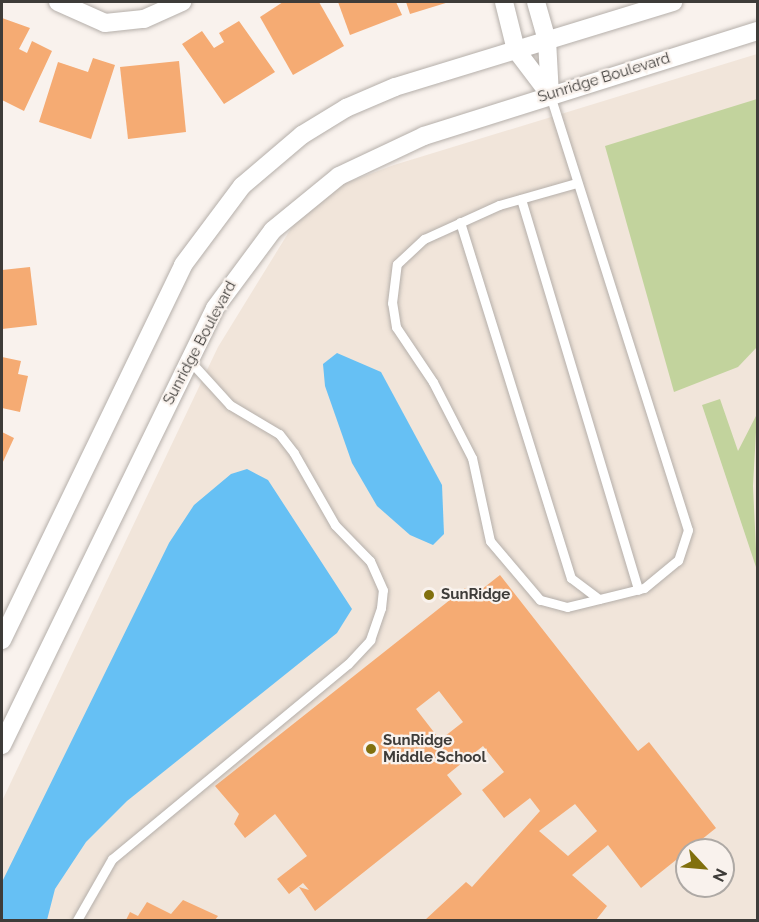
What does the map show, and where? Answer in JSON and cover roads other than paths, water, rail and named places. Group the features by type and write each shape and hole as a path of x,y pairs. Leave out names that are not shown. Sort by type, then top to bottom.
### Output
{"street":[{"path":"58,2 105,23 144,19 182,2"},
{"path":"504,2 516,50 550,95"},
{"path":"536,2 547,40 550,95"},
{"path":"2,640 183,265 242,186 302,135 346,108 516,50 672,2"},
{"name":"Sunridge Boulevard","path":"2,745 189,360 249,256 310,196 371,158 550,95 758,31"}],"lane":[{"path":"550,95 576,183 688,530 678,560 638,590 567,607 540,600 490,541 472,458 433,382 396,327 392,303 397,264 423,239 521,199 576,183"},
{"path":"521,199 638,590"},
{"path":"460,222 571,578 599,599"},
{"path":"77,921 112,859 348,664 370,640 381,608 383,590 370,561 335,525 294,453 279,434 230,405 189,360"}],"water":[{"path":"337,353 381,372 442,485 444,534 433,545 410,535 377,506 352,463 325,386 323,364"},
{"path":"247,469 268,480 352,609 337,633 127,801 86,842 55,889 47,920 2,920 2,882 169,543 194,505 231,474"}],"place":[{"name":"SunRidge","path":"429,595"},
{"name":"SunRidge Middle School","path":"371,749"}]}
